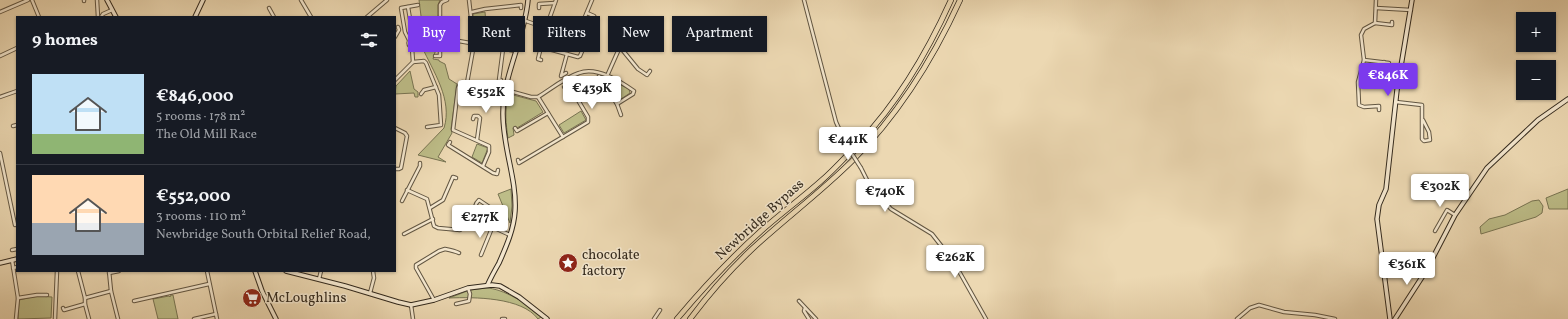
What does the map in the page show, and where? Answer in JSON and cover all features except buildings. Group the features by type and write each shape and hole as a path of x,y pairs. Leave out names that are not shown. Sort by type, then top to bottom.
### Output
{"highway":[{"name":"Newbridge Bypass","path":"677,319 699,292 728,262 761,231 821,180 861,141 891,104 919,64 937,32 951,0"},
{"name":"Newbridge Bypass","path":"690,319 720,282 749,251 826,186 882,128 925,68 960,0"}],"street":[{"path":"0,12 28,0"},
{"path":"32,0 39,16"},
{"path":"97,0 99,16"},
{"path":"107,0 115,16"},
{"path":"197,16 203,0"},
{"path":"301,0 310,16"},
{"path":"369,16 387,0"},
{"path":"440,16 440,5 442,2 447,0"},
{"path":"469,0 472,16"},
{"path":"525,24 528,0"},
{"path":"586,16 592,0"},
{"path":"804,0 836,122 847,146 870,186 885,203 891,209 932,234 960,273 986,319"},
{"path":"1375,23 1376,0"},
{"path":"1390,319 1377,219 1380,205 1387,187 1396,102 1412,0"},
{"path":"539,8 539,4 555,1 550,16"},
{"path":"408,38 405,32 401,8 418,5"},
{"path":"472,12 521,5 521,8"},
{"path":"408,7 409,16"},
{"path":"269,8 273,16"},
{"path":"1376,8 1411,10"},
{"path":"100,16 112,10"},
{"path":"587,13 594,16"},
{"path":"526,21 533,23"},
{"path":"1379,110 1379,106 1364,107 1359,105 1358,82 1364,60 1361,35 1364,29 1375,23 1392,25 1392,22"},
{"path":"396,35 399,30 398,28"},
{"path":"541,60 538,59 540,48 542,47 578,57 582,52"},
{"path":"0,56 16,48"},
{"path":"413,52 414,62"},
{"path":"435,56 440,56 440,52"},
{"path":"467,83 473,52"},
{"path":"501,80 499,80 503,52"},
{"path":"488,284 514,223 515,187 507,150 503,112 506,90 516,52"},
{"path":"607,76 617,52"},
{"path":"625,52 640,72 647,75 650,72"},
{"path":"566,73 561,76 567,54"},
{"path":"1364,60 1389,62"},
{"path":"396,79 414,62 425,62 439,95 441,124 440,126 427,127"},
{"path":"1383,71 1384,62"},
{"path":"506,90 531,97 538,97 578,73 590,71 607,76 634,90 632,94 617,104"},
{"path":"599,76 605,82 621,115"},
{"path":"483,166 490,148 489,146 453,130 460,84 462,82 498,87 499,84"},
{"path":"518,160 519,163 584,125 589,120 569,85 564,87"},
{"path":"421,94 424,90 436,87"},
{"path":"0,97 16,91"},
{"path":"538,97 563,137"},
{"path":"1395,319 1426,271 1455,215 1476,182 1493,161 1538,120 1568,99"},
{"path":"1396,102 1422,105 1422,139 1427,141 1430,140 1430,136 1423,120"},
{"path":"515,128 517,131 548,113"},
{"path":"473,119 474,116 478,116 480,118 477,140"},
{"path":"396,128 405,133 407,136 401,168 399,170 396,169"},
{"path":"450,142 448,144 497,174 498,170"},
{"path":"0,153 15,217 15,225"},
{"path":"402,200 420,166 420,163"},
{"path":"430,208 442,201 453,177 456,178"},
{"path":"407,190 427,199 434,226 438,228 460,230 475,219"},
{"path":"475,219 474,208 479,200 491,208 492,220 489,219"},
{"path":"1435,231 1447,210 1455,215"},
{"path":"475,219 510,235"},
{"path":"405,232 433,220"},
{"path":"481,255 492,228"},
{"path":"12,250 16,249"},
{"path":"434,300 416,266 418,263 445,249 459,253"},
{"path":"0,263 16,259"},
{"path":"12,260 12,268 18,298 16,319"},
{"path":"55,319 57,272"},
{"path":"78,272 86,298 85,304 89,319"},
{"path":"109,272 111,291 118,319"},
{"path":"207,272 217,319"},
{"path":"255,272 262,291 276,319"},
{"path":"291,272 319,278 411,305 434,300 468,288 488,284 500,286 519,297 546,319"},
{"path":"319,278 321,272"},
{"path":"370,293 374,278 373,272"},
{"path":"134,301 209,284"},
{"path":"456,304 469,301 470,294 468,288"},
{"path":"86,298 111,291"},
{"path":"18,298 47,295"},
{"path":"799,301 813,318"},
{"path":"63,308 64,310 85,304"},
{"path":"411,305 413,319"},
{"path":"1237,319 1250,308 1259,305 1284,312 1315,315 1335,319"},
{"path":"805,308 804,311 813,318"},
{"path":"654,319 660,310"},
{"path":"194,319 216,314"}],"green space":[{"path":"419,0 440,0 438,5 438,16 421,16"},
{"path":"485,12 485,16 473,16 473,14"},
{"path":"424,52 435,52 433,59 439,60 445,64 449,79 457,84 451,129 452,133 438,157 446,162 418,155 444,128 446,107 444,96"},
{"path":"410,71 414,89 418,92 418,97 415,97 414,93 396,94 396,86"},
{"path":"601,75 629,89 630,93 618,101 616,100 607,85 608,82 606,79 603,79"},
{"path":"513,95 536,101 543,112 517,128 515,126 513,128 514,135 508,138 506,107 509,97"},
{"path":"581,111 586,120 564,133 559,125"},
{"path":"477,144 488,148 482,163 472,157"},
{"path":"511,189 512,206 510,223 498,194"},
{"path":"1568,189 1568,209 1549,209 1546,198"},
{"path":"1539,200 1543,206 1542,213 1536,217 1481,234 1480,227 1489,219 1505,215 1532,201"},
{"path":"486,288 500,291 516,298 530,307 541,317 538,319 531,312 521,306 509,302 484,298 449,298 470,290"},
{"path":"173,295 178,319 158,319 153,299 170,297"},
{"path":"37,296 52,297 51,318 18,319 19,300"}],"place":[{"name":"chocolate factory","path":"568,263"},
{"name":"McLoughlins","path":"252,298"}]}
